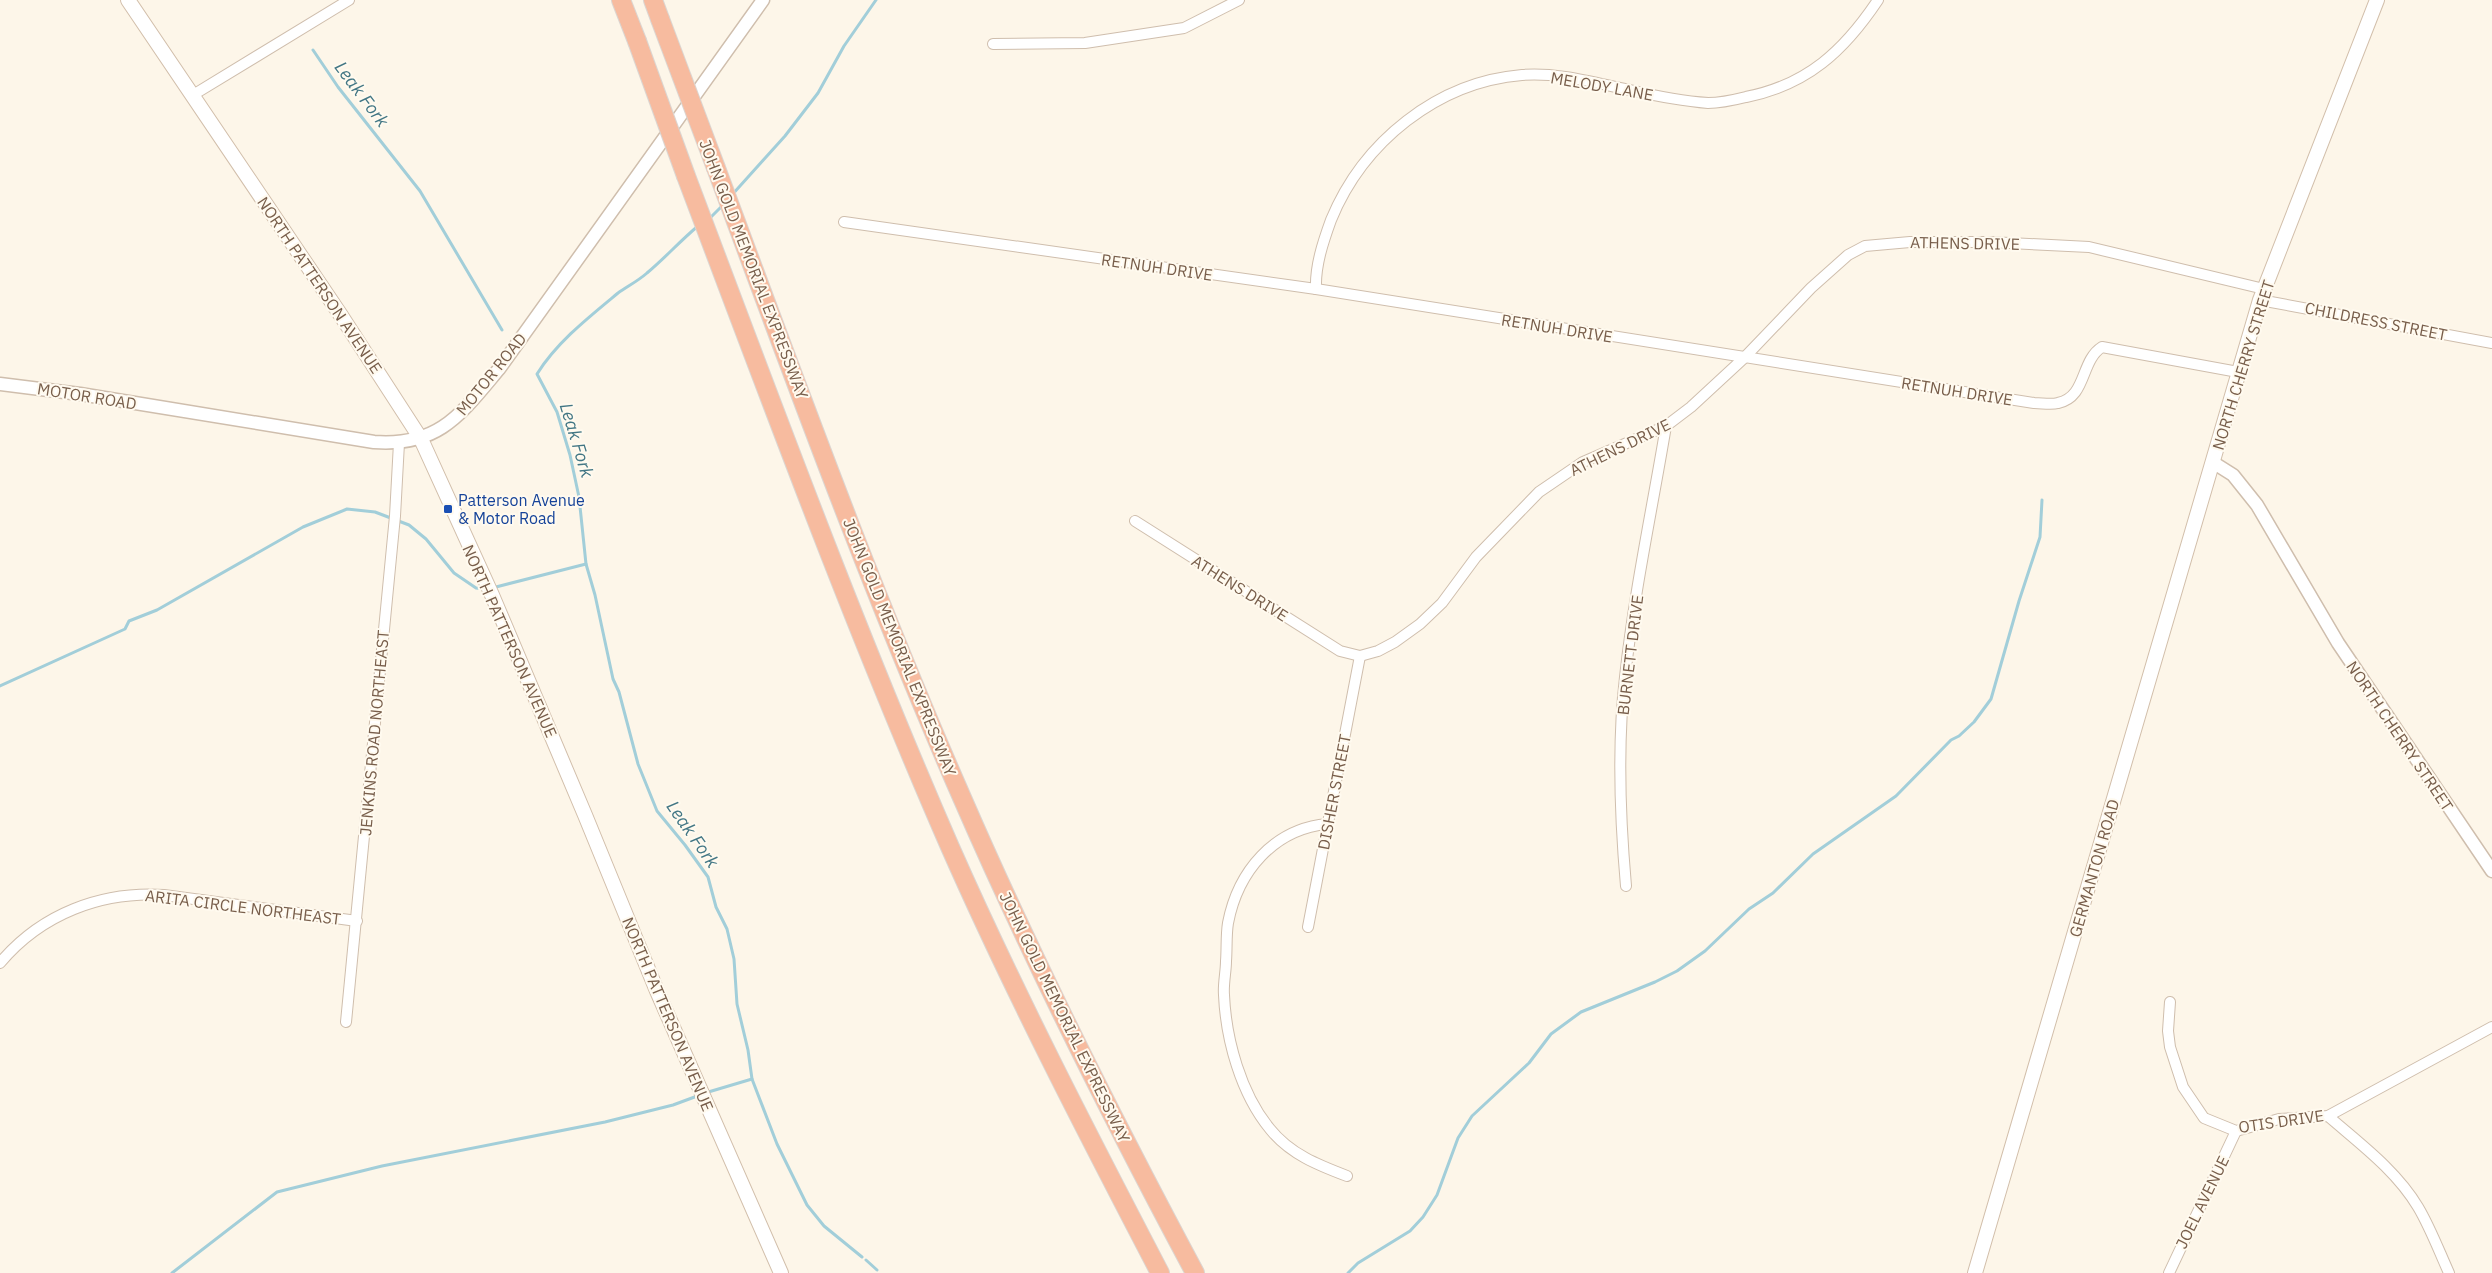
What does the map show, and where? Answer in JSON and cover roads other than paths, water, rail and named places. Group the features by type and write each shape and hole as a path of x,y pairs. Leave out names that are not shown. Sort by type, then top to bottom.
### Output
{"highway":[{"name":"JOHN GOLD MEMORIAL EXPRESSWAY","path":"621,0 862,639 944,832 1043,1044 1160,1273"},
{"name":"JOHN GOLD MEMORIAL EXPRESSWAY","path":"653,0 828,468 962,799 1060,1010 1195,1273"}],"main road":[{"name":"NORTH PATTERSON AVENUE","path":"128,0 340,314 421,439 492,595 664,1009 781,1273"},
{"name":"NORTH CHERRY STREET","path":"2214,463 2238,372 2262,294 2377,0"},
{"name":"GERMANTON ROAD","path":"1975,1273 2214,463"}],"street":[{"path":"193,95 349,0"},
{"name":"MOTOR ROAD","path":"0,384 80,394 374,442 399,443 421,439 447,425 457,417 498,369 763,0"},
{"path":"993,44 1085,43 1184,28 1239,0"},
{"name":"MELODY LANE","path":"1316,290 1316,277 1326,234 1354,175 1378,144 1401,125 1434,103 1480,83 1524,74 1573,78 1656,96 1710,103 1772,92 1799,80 1834,54 1853,36 1878,0"},
{"name":"RETNUH DRIVE","path":"844,222 1316,290 2034,403 2058,403 2071,398 2078,391 2088,362 2094,352 2102,347 2238,372"},
{"name":"ATHENS DRIVE","path":"1134,521 1340,651 1360,656 1378,651 1395,642 1420,624 1442,603 1476,557 1539,492 1583,462 1666,426 1692,407 1744,358 1811,288 1848,255 1865,246 1875,244 1990,242 2089,248 2262,294"},
{"name":"CHILDRESS STREET","path":"2262,294 2492,343"},
{"name":"BURNETT DRIVE","path":"1626,886 1622,838 1624,679 1666,426"},
{"name":"JENKINS ROAD NORTHEAST","path":"346,1022 357,921 399,443"},
{"name":"NORTH CHERRY STREET","path":"2214,463 2233,475 2257,505 2338,643 2492,871"},
{"name":"DISHER STREET","path":"1308,927 1360,656"},
{"path":"1327,824 1306,826 1274,842 1250,869 1238,891 1228,923 1224,994 1229,1031 1238,1067 1250,1098 1270,1130 1308,1161 1347,1176"},
{"name":"ARITA CIRCLE NORTHEAST","path":"0,963 24,938 49,921 94,901 114,897 144,894 164,895 357,921"},
{"name":"OTIS DRIVE","path":"2170,1002 2168,1031 2170,1047 2183,1086 2204,1118 2236,1131 2279,1119 2328,1116 2492,1027"},
{"path":"2328,1116 2385,1167 2405,1189 2427,1223 2450,1273"},
{"name":"JOEL AVENUE","path":"2168,1273 2236,1131"}],"waterway":[{"path":"731,196 785,136 818,93 844,46 876,0"},
{"name":"Leak Fork","path":"313,50 338,87 420,191 502,330"},
{"path":"709,219 724,204"},
{"name":"Leak Fork","path":"698,226 647,273 618,293 574,330 554,351 537,374 557,412 570,455 579,497 586,564 595,595 613,679 619,692 638,764 657,811 708,877 716,907 727,929 734,959 737,1004 748,1050 752,1079 777,1144 807,1205 824,1226 862,1257"},
{"path":"1348,1273 1358,1263 1410,1231 1423,1217 1437,1195 1458,1138 1472,1116 1529,1063 1551,1034 1581,1012 1655,982 1677,971 1705,951 1749,909 1773,893 1813,854 1896,796 1951,740 1959,736 1974,722 1991,699 2019,601 2040,537 2042,500"},
{"path":"0,686 125,629 129,621 157,610 303,527 347,509 375,512 409,525 426,539 454,573 476,588 484,589"},
{"path":"492,588 586,564"},
{"path":"705,1093 752,1079"},
{"path":"172,1273 277,1192 382,1166 605,1122 673,1105 700,1095"},
{"name":"Leak Fork","path":"866,1260 877,1270"}],"place":[{"name":"Patterson Avenue & Motor Road","path":"448,509"}]}
